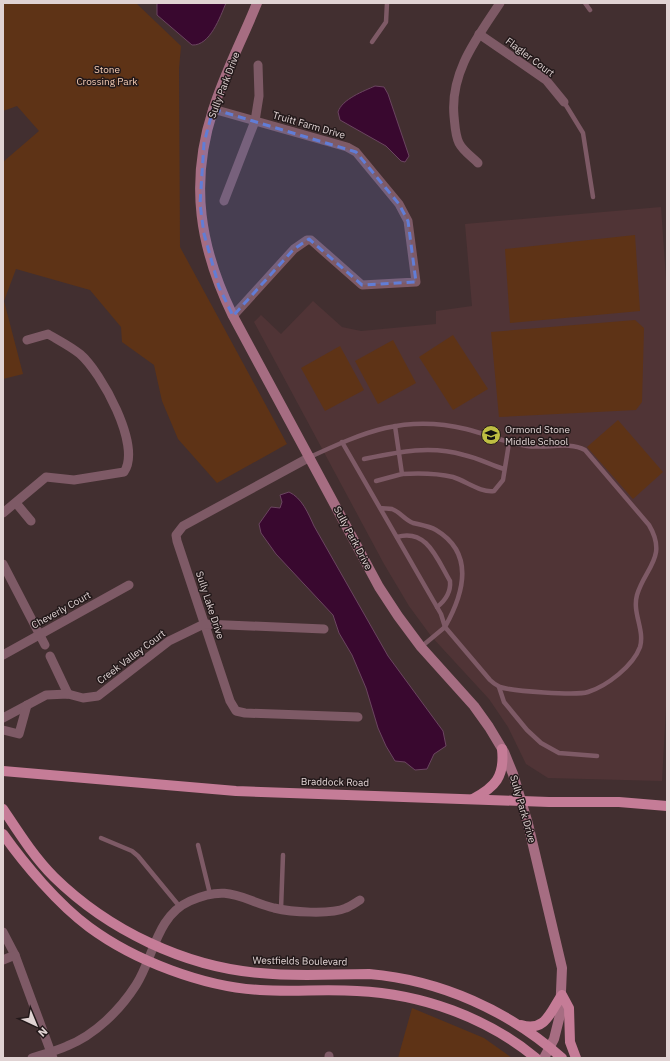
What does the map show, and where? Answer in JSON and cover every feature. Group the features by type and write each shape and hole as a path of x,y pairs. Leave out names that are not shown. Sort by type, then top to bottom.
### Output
{"main road":[{"path":"473,799 490,789 498,779 503,764 502,750"},
{"name":"Braddock Road","path":"3,771 236,792 521,801 619,802 667,806"},
{"name":"Westfields Boulevard","path":"3,809 26,844 54,876 81,900 106,918 136,936 204,962 230,969 260,973 369,974 409,980 441,988 468,998 518,1025 562,1058"},
{"path":"3,834 37,877 88,927 147,961 211,983 244,988 260,990 359,991 386,993 434,1004 483,1024 512,1041 536,1058"},
{"path":"518,1025 530,1027 544,1022 551,1015 554,1006 562,995 569,1008 570,1042 576,1058"}],"street":[{"name":"Sully Park Drive","path":"257,3 213,110 204,143 201,166 200,204 204,234 211,264 219,287 233,316 379,587 421,647 474,706 490,727 502,750 521,801 559,949 562,968 560,1015 550,1048 544,1058"},
{"path":"478,163 459,143 453,110 455,89 460,70 468,52 500,3"},
{"name":"Flagler Court","path":"479,34 546,80 564,102"},
{"path":"224,201 255,121 259,96 258,65"},
{"name":"Truitt Farm Drive","path":"213,110 347,147 356,152 399,204 408,221 416,282 362,285 312,240 307,240 294,249 233,316"},
{"path":"3,513 46,477 74,480 124,472 129,465 130,454 114,401 99,375 79,354 48,334 27,340"},
{"name":"Sully Lake Drive","path":"310,457 183,526 178,532 177,541 230,701 236,711 245,713 358,717"},
{"path":"16,503 32,522"},
{"path":"3,564 45,646"},
{"name":"Cheverly Court","path":"3,655 129,585"},
{"name":"Creek Valley Court","path":"3,718 46,695 68,694 83,698 98,696 169,641 204,624 324,629"},
{"path":"50,656 68,694"},
{"path":"3,730 19,734 27,705"},
{"path":"32,1058 52,1055 81,1039 113,1014 137,984 160,931 180,907 188,902 210,894 230,893 280,909 331,911 346,908 360,900"},
{"path":"3,932 15,955 52,1055"},
{"path":"3,960 15,955"}],"lane":[{"path":"372,42 386,22 387,3"},
{"path":"585,3 590,10"},
{"path":"564,102 583,133 593,197"},
{"path":"310,457 342,442 370,431 408,424 437,424 466,429 509,444 537,447 574,446 585,450 649,525 656,539 656,551 652,566 639,589 636,598 636,610 641,635 640,647 631,661 617,674 596,688 584,693 511,690 499,686 490,680 445,627 441,614 342,442"},
{"path":"395,426 402,474"},
{"path":"376,481 402,474 434,474 467,482 479,489 489,492 494,491 501,484 509,444"},
{"path":"364,460 399,451 434,449 453,452 504,470"},
{"path":"380,508 393,510 412,522 436,530 449,540 457,552 462,566 464,580 455,609 445,627 421,647"},
{"path":"397,537 404,535 416,536 423,540 429,545 450,581 448,594 445,601 437,607"},
{"path":"499,686 504,702 527,730 541,743 559,752 597,756"},
{"path":"101,838 132,851 138,856 180,907"},
{"path":"198,845 210,894"},
{"path":"280,909 283,855"}],"highlighted area":[{"path":"213,109 356,152 399,204 408,221 416,282 362,285 309,239 294,249 233,316 219,287 204,234 200,204 204,143"}],"shaded area":[{"path":"157,3 226,3 214,30 204,41 192,45 157,15"},
{"path":"375,86 384,87 388,94 409,156 405,162 401,161 386,146 340,120 338,112 344,103 354,96"},
{"name":"Ormond Stone Middle School","path":"661,207 667,293 667,689 662,781 548,778 526,764 508,727 489,699 431,636 409,606 384,564 254,322 261,315 281,334 313,301 342,327 361,331 436,324 436,311 472,306 465,224"},
{"path":"289,492 298,498 304,506 388,656 443,731 446,746 434,754 427,769 415,770 405,762 395,761 378,728 366,688 352,655 339,633 333,615 276,554 261,533 259,524 271,507 280,508 282,502 280,495"}],"green space":[{"name":"Stone Crossing Park","path":"3,3 136,3 181,46 179,69 180,247 287,444 217,483 178,439 162,401 154,365 122,342 121,327 90,290 16,269 4,301 23,374 3,379 3,162 39,131 17,106 3,111"},
{"path":"635,235 640,311 510,323 505,249"},
{"path":"635,320 644,328 642,402 636,410 499,417 491,332"},
{"path":"453,335 488,389 453,410 419,357"},
{"path":"393,340 416,383 378,404 355,361"},
{"path":"340,346 364,390 325,411 301,368"},
{"path":"618,420 663,472 633,499 587,447"},
{"path":"412,1008 484,1038 512,1058 398,1058"}],"place":[{"name":"Ormond Stone Middle School","path":"491,435"}]}
